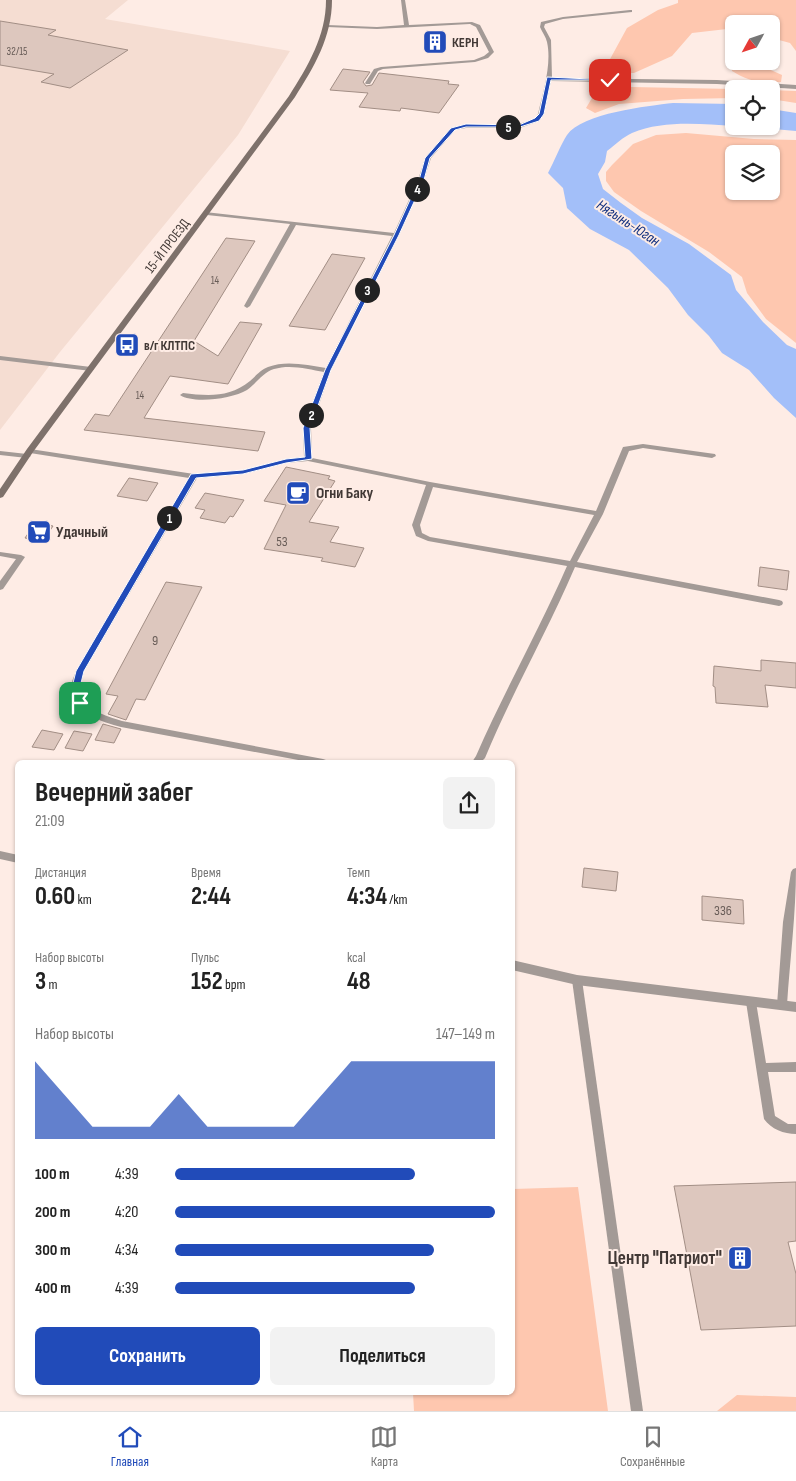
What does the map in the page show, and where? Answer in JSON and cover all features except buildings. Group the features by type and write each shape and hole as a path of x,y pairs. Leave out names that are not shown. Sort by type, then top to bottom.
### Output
{"main road":[{"name":"15-Й ПРОЕЗД","path":"0,495 28,454 208,213 300,84 318,50 327,26 330,10 329,0"}],"street":[{"path":"0,855 15,858"},
{"path":"515,966 577,980 796,1007"}],"lane":[{"path":"403,0 407,27"},
{"path":"308,459 307,428 328,370 396,235 421,180 428,158 453,129 466,126 520,126 537,120 541,114 549,78 549,40 542,27 543,23 563,18 630,11"},
{"path":"327,26 378,28 470,24 478,26 492,52 486,57 475,60 383,68 376,70 368,83"},
{"path":"549,78 717,82 796,87"},
{"path":"208,213 396,235"},
{"path":"247,306 294,223"},
{"path":"0,358 91,369"},
{"path":"183,395 215,398 232,396 254,381 261,373 273,367 287,366 328,370"},
{"path":"478,760 500,712 551,612 572,564 599,514 626,449 642,446 712,456"},
{"path":"0,454 28,454 194,476 243,472 286,461 308,459 430,484 599,514"},
{"path":"194,476 80,671 75,691 80,703 94,715 121,724 312,760"},
{"path":"430,484 416,526 419,534 428,539 779,603"},
{"path":"0,554 20,557 0,587"},
{"path":"782,1005 788,922 796,872"},
{"path":"577,980 637,1411"},
{"path":"751,1002 770,1118 786,1129 796,1129"},
{"path":"762,1068 796,1067"}],"shaded area":[{"path":"0,0 128,0 105,19 290,51 238,135 60,352 0,430"},
{"path":"678,0 796,0 796,51 790,43 780,40 780,15 725,15 725,29 692,33 672,56 634,73 621,73 614,70 609,61 627,28 658,10 678,3"},
{"path":"771,70 782,75 781,82 780,80 752,80 732,71"},
{"path":"602,88 725,89 725,98 619,104 595,113 586,108 592,98"},
{"path":"780,90 796,91 796,103 780,100"},
{"path":"686,133 754,139 796,140 796,343 766,319 747,293 742,277 709,252 641,211 614,192 606,181 606,172 633,144 656,135"},
{"path":"578,1187 608,1411 414,1411 413,1395 515,1395 515,1189"},
{"path":"737,1395 796,1397 796,1411 717,1411"}],"water":[{"name":"Нягынь-Юган","path":"673,103 725,104 725,126 695,124 656,126 632,133 607,151 605,162 598,174 603,189 642,218 689,244 731,275 736,290 763,322 787,345 796,349 796,418 774,398 749,370 722,353 709,336 688,315 668,288 629,250 590,229 567,208 563,188 548,173 567,135 575,127 601,116"},
{"path":"780,110 796,113 796,131 780,130"}],"place":[{"name":"КЕРН","path":"435,42"},
{"name":"в/г КЛТПС","path":"127,345"},
{"name":"Огни Баку","path":"298,493"},
{"name":"Удачный","path":"39,532"},
{"name":"Центр \"Патриот\"","path":"740,1258"}],"route":[{"path":"80,703 75,691 80,671 194,476 243,472 286,461 308,459 307,428 328,370 396,235 421,180 428,158 453,129 466,126 520,126 537,120 541,114 549,78 610,80"}]}
